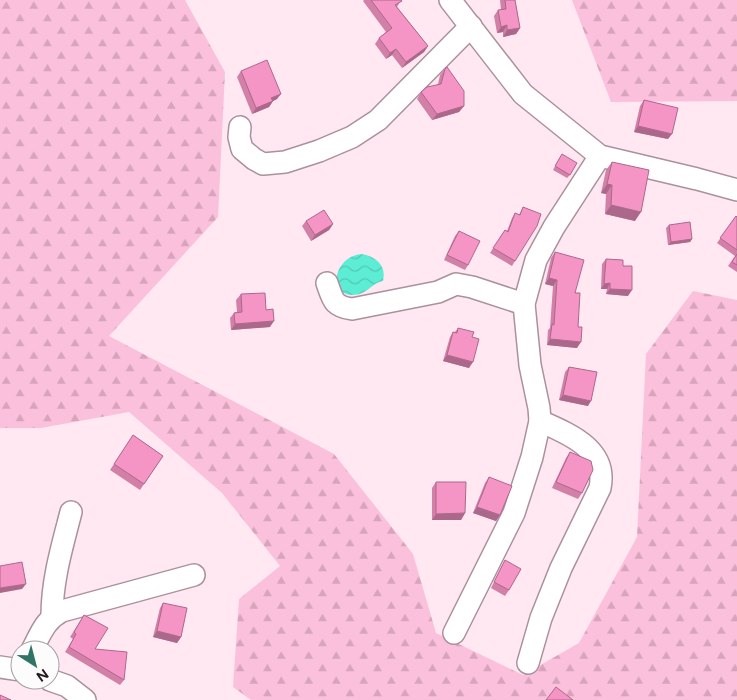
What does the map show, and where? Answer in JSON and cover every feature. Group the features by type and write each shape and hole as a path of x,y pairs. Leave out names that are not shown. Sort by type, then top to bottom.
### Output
{"street":[{"path":"450,0 523,94 600,156 737,190"},
{"path":"240,127 239,137 242,149 254,160 263,164 285,162 319,151 352,137 378,120 471,26"},
{"path":"454,634 514,513 532,457 540,421 530,366 524,304 536,260 554,226 600,156"},
{"path":"327,283 334,302 340,307 352,309 438,292 456,284 472,286 524,304"},
{"path":"528,663 541,618 561,568 600,488 602,479 600,468 585,444 540,421"},
{"path":"52,616 52,599 57,566 71,512"},
{"path":"37,640 45,624 52,616 84,604 194,575"},
{"path":"60,684 67,686 85,700"}],"green space":[{"path":"0,0 185,0 225,72 218,217 109,336 334,454 413,554 436,633 523,675 579,643 637,537 646,354 693,291 737,300 737,700 251,700 233,687 239,599 280,566 222,493 129,412 41,428 0,428"},
{"path":"572,0 737,0 737,101 611,102"}],"water":[{"path":"361,254 376,259 382,266 383,281 362,293 352,295 344,293 339,289 337,282 340,268 352,257"}],"building":[{"path":"371,0 401,0 395,5 428,46 406,62 396,49 390,53 379,38 392,28"},
{"path":"505,0 515,0 520,28 507,30 507,25 501,27 498,10 506,9"},
{"path":"267,60 281,94 271,98 273,101 256,108 241,71"},
{"path":"447,67 464,91 464,106 437,114 421,92 427,87 441,84"},
{"path":"644,100 678,108 672,134 638,126"},
{"path":"562,154 577,163 570,175 555,166"},
{"path":"612,162 649,170 641,212 611,205 612,185 607,184"},
{"path":"523,207 541,214 537,226 515,261 493,248 505,230 508,232 515,213 520,215"},
{"path":"324,210 333,224 315,235 306,221"},
{"path":"737,217 737,250 720,238"},
{"path":"690,222 692,239 671,242 669,225"},
{"path":"459,231 480,241 468,265 447,255"},
{"path":"555,252 584,260 575,293 580,293 578,327 582,327 581,342 550,339 552,324 554,325 557,280 549,278"},
{"path":"737,254 737,265 732,262"},
{"path":"606,259 623,260 623,266 632,266 632,290 610,289 610,283 604,284"},
{"path":"265,293 266,310 273,309 274,321 235,324 234,313 242,312 241,294"},
{"path":"458,328 474,332 472,337 479,339 473,362 447,355 453,332 457,333"},
{"path":"569,367 597,372 591,401 563,395"},
{"path":"133,435 163,456 144,484 114,464"},
{"path":"570,452 591,461 593,470 582,493 556,482"},
{"path":"489,477 512,486 500,515 477,507"},
{"path":"436,482 466,482 465,513 436,514"},
{"path":"505,560 521,569 509,590 494,582"},
{"path":"22,562 26,584 0,588 0,566"},
{"path":"163,603 187,608 181,637 157,631"},
{"path":"84,615 108,628 95,649 127,652 124,680 69,647 76,634 74,632"},
{"path":"556,687 573,700 546,700"},
{"path":"0,695 11,700 0,700"}]}
